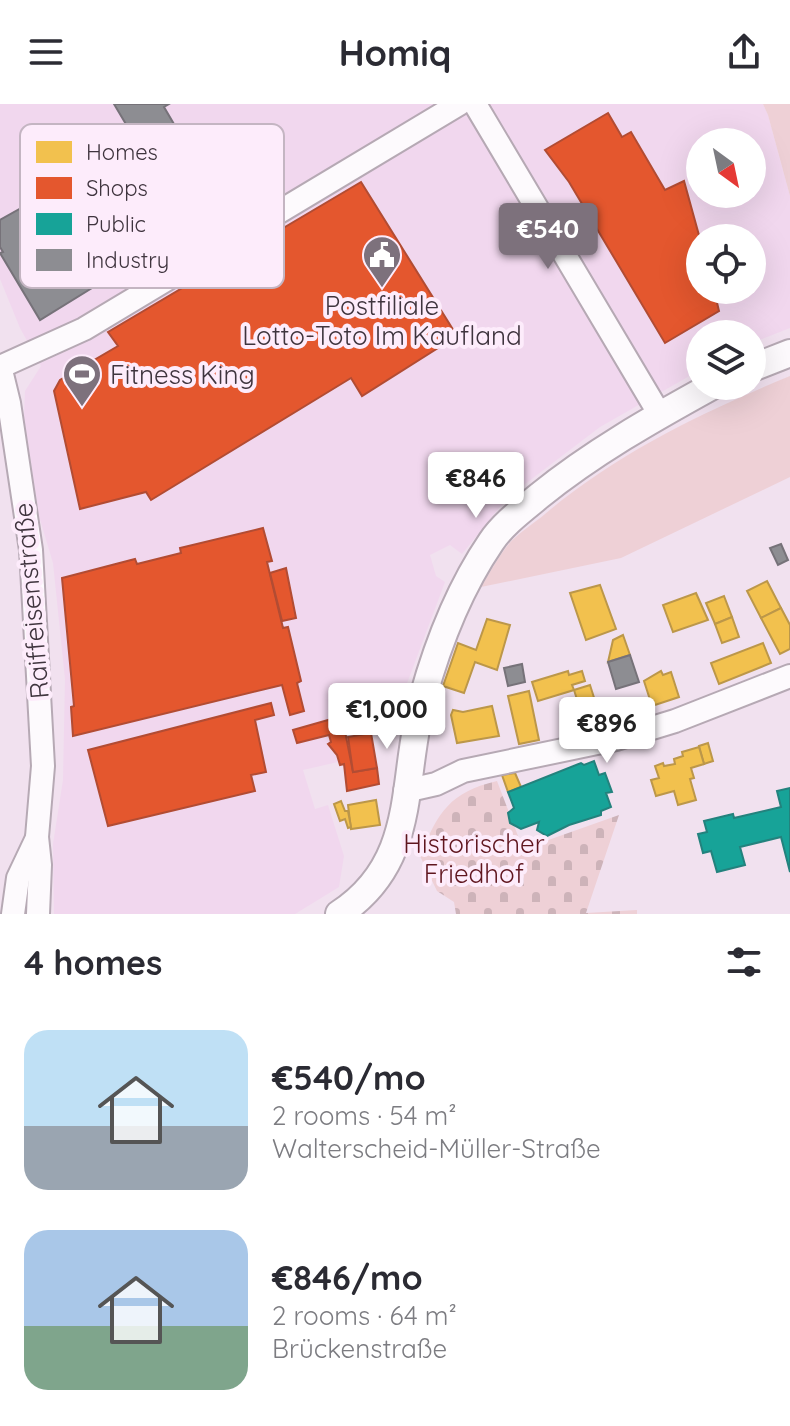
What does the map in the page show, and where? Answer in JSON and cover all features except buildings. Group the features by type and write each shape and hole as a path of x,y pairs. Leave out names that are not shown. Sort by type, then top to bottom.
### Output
{"street":[{"path":"284,209 459,104"},
{"path":"475,104 660,415"},
{"path":"0,366 84,329 152,288"},
{"path":"766,362 790,353"},
{"name":"Raiffeisenstraße","path":"0,366 9,403 31,550 43,766 37,837 40,865 38,914"},
{"path":"339,914 367,891 386,869 399,839 422,699 443,634 467,583 493,539 519,512 554,484 687,400"},
{"path":"405,791 436,784 463,771 616,739 675,721 790,676"},
{"name":"Raiffeisenstraße","path":"13,914 18,878 37,837"}],"shaded area":[{"path":"0,104 763,104 768,115 790,196 790,328 766,337 766,320 686,320 686,378 600,427 508,497 462,554 450,545 430,555 436,576 445,582 406,686 339,705 351,759 303,770 315,809 328,805 344,856 339,887 295,914 54,914 53,844 63,780 65,679 53,563 39,516 24,417 25,391 41,366 20,328 0,279"}],"green space":[{"path":"763,104 790,104 790,196 768,115"},
{"path":"790,376 790,477 621,558 481,587 500,556 520,533 601,472 725,404 734,400 766,400 766,386"},
{"name":"Historischer Friedhof","path":"497,781 523,849 619,815 586,913 637,910 637,914 456,914 454,902 437,891 420,856 433,827 448,806 468,791"}],"place":[{"name":"Postfiliale Lotto-Toto Im Kaufland","path":"382,289"},
{"name":"Fitness King","path":"82,408"}]}
